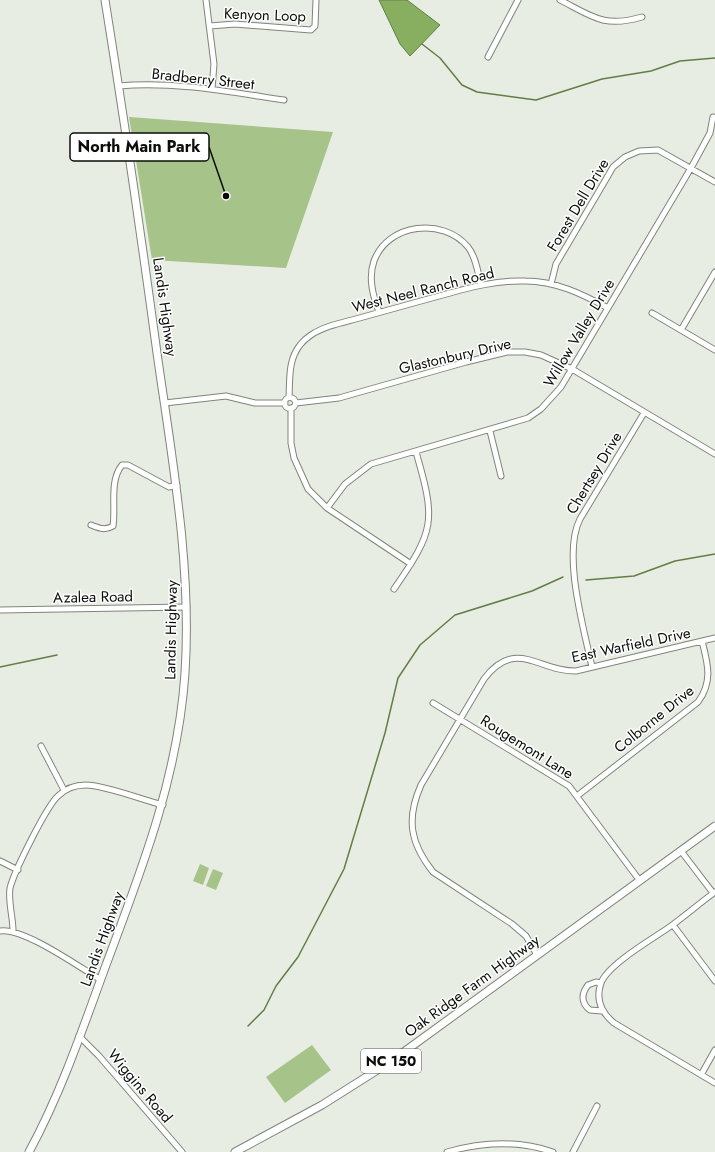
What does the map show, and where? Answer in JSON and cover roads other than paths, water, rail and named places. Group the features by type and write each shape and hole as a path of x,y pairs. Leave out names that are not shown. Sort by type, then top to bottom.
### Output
{"main road":[{"name":"Landis Highway","path":"29,1152 52,1104 79,1036 149,849 172,764 183,700 187,607 177,485 119,86 105,0"},
{"name":"Oak Ridge Farm Highway","path":"235,1152 295,1121 342,1093 431,1033 715,826"}],"street":[{"path":"206,0 214,64 212,89"},
{"name":"Kenyon Loop","path":"210,26 235,24 311,30 315,26 316,0"},
{"path":"488,57 518,0"},
{"path":"560,0 604,21 625,22 642,17"},
{"name":"Bradberry Street","path":"119,86 149,84 212,89 284,100"},
{"name":"Willow Valley Drive","path":"327,508 345,484 371,464 528,418 541,409 562,387 690,168 710,132 713,117"},
{"name":"Forest Dell Drive","path":"551,284 556,264 613,167 625,157 639,151 653,150 664,152 690,168"},
{"path":"690,168 715,182"},
{"path":"379,312 373,296 371,278 374,261 382,248 394,236 408,230 427,227 445,231 458,237 471,252 481,285"},
{"path":"681,330 715,272"},
{"name":"West Neel Ranch Road","path":"290,397 290,373 293,358 300,345 311,335 323,329 379,312 481,285 499,282 526,281 551,284 584,295 608,308"},
{"path":"652,313 715,350"},
{"name":"Glastonbury Drive","path":"296,403 339,398 507,352 525,352 541,355 572,369 715,454"},
{"path":"165,403 226,396 254,403 285,403 286,406 291,408"},
{"path":"285,403 290,397 293,398 296,403 291,408 291,443 294,458 308,489 327,508 411,564"},
{"name":"Chertsey Drive","path":"592,667 575,594 575,532 580,519 644,413"},
{"path":"490,430 500,476"},
{"path":"394,589 411,564 425,539 430,513 427,491 416,452"},
{"path":"91,524 101,529 108,529 113,526 114,490 119,469 122,464 128,465 169,487 177,485"},
{"name":"Azalea Road","path":"0,610 187,607"},
{"name":"East Warfield Drive","path":"537,955 526,936 517,928 433,872 423,860 412,831 414,802 421,785 484,680 492,670 503,662 514,658 529,659 566,671 592,667 715,638"},
{"name":"Colborne Drive","path":"577,796 698,702 705,692 708,681 708,662 702,641"},
{"name":"Rougemont Lane","path":"433,703 563,782 577,796 640,881"},
{"path":"40,746 64,790"},
{"path":"13,931 10,890 46,810 64,790 76,786 94,786 162,805"},
{"path":"681,851 714,893 673,925 614,966 601,983 599,995 602,1011 614,1023 715,1083"},
{"path":"0,861 18,870"},
{"path":"673,925 715,981"},
{"path":"0,931 8,929 24,934 101,980"},
{"path":"601,983 596,982 588,985 583,995 583,1002 590,1010 602,1011"},
{"name":"Wiggins Road","path":"79,1036 95,1051 182,1152"},
{"path":"701,1075 715,1050"},
{"path":"573,1152 597,1106"},
{"path":"447,1152 498,1143 522,1144 553,1152"}],"waterway":[{"path":"422,44 440,58 462,85 477,92 536,100 602,79 651,71 680,61 715,58"},
{"path":"586,580 634,576 675,561 715,554"},
{"path":"248,1026 264,1010 276,986 298,957 344,869 385,733 398,678 420,645 455,615 532,591 563,577"},
{"path":"0,667 57,655"}],"place":[{"name":"North Main Park","path":"226,196"}]}
